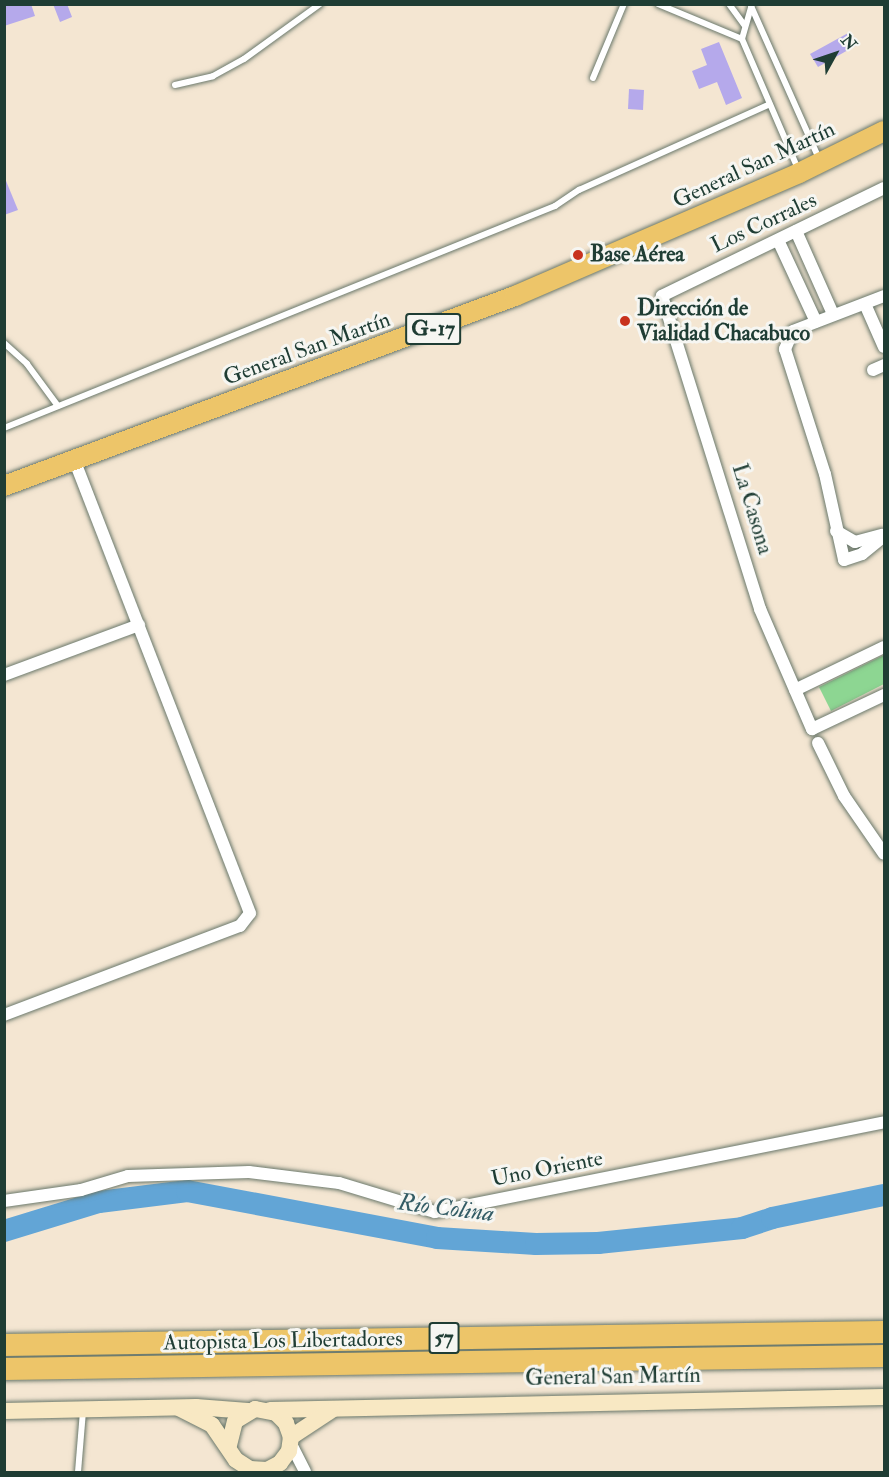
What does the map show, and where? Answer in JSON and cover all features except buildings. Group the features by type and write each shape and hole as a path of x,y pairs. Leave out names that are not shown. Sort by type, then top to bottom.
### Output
{"highway":[{"name":"Autopista Los Libertadores","path":"4,1345 885,1332"},
{"name":"Autopista Los Libertadores","path":"4,1369 885,1356"}],"main road":[{"name":"General San Martín","path":"4,486 454,320 799,172 885,131"}],"street":[{"name":"Los Corrales","path":"662,296 885,188"},
{"path":"796,231 833,314"},
{"path":"778,240 816,322"},
{"name":"La Casona","path":"662,296 760,609 812,729 885,695"},
{"path":"885,296 793,331 785,349 822,464 844,561 862,554 885,535"},
{"path":"865,304 885,346"},
{"path":"4,1015 240,926 249,917 249,905 74,459"},
{"path":"836,531 855,542 885,535"},
{"path":"4,675 139,625"},
{"path":"795,690 885,647"},
{"path":"819,743 844,795 885,854"},
{"name":"Uno Oriente","path":"4,1201 81,1190 128,1176 249,1172 339,1183 435,1212 885,1122"},
{"name":"General San Martín","path":"270,1410 343,1406 885,1397"},
{"name":"General San Martín","path":"291,1441 318,1416 343,1406"},
{"path":"179,1408 204,1419 229,1445 243,1466 269,1471 280,1463 291,1441"},
{"path":"4,1411 179,1408 270,1410 286,1423 305,1473"},
{"path":"229,1445 235,1421 248,1411"}],"lane":[{"path":"175,85 213,76 244,59 320,4"},
{"path":"658,4 742,39"},
{"path":"729,4 745,26"},
{"path":"593,78 621,5"},
{"path":"751,5 742,39 799,172"},
{"path":"751,5 820,162"},
{"path":"4,428 555,206 579,190 770,104"},
{"path":"4,343 27,364 58,406"},
{"path":"78,1473 83,1410"}],"green space":[{"path":"884,655 884,684 831,711 819,687"}],"waterway":[{"name":"Río Colina","path":"4,1231 99,1202 187,1191 437,1238 536,1244 598,1243 742,1228 772,1218 884,1195"}],"place":[{"name":"Base Aérea","path":"578,255"},
{"name":"Dirección de Vialidad Chacabuco","path":"625,321"}]}
